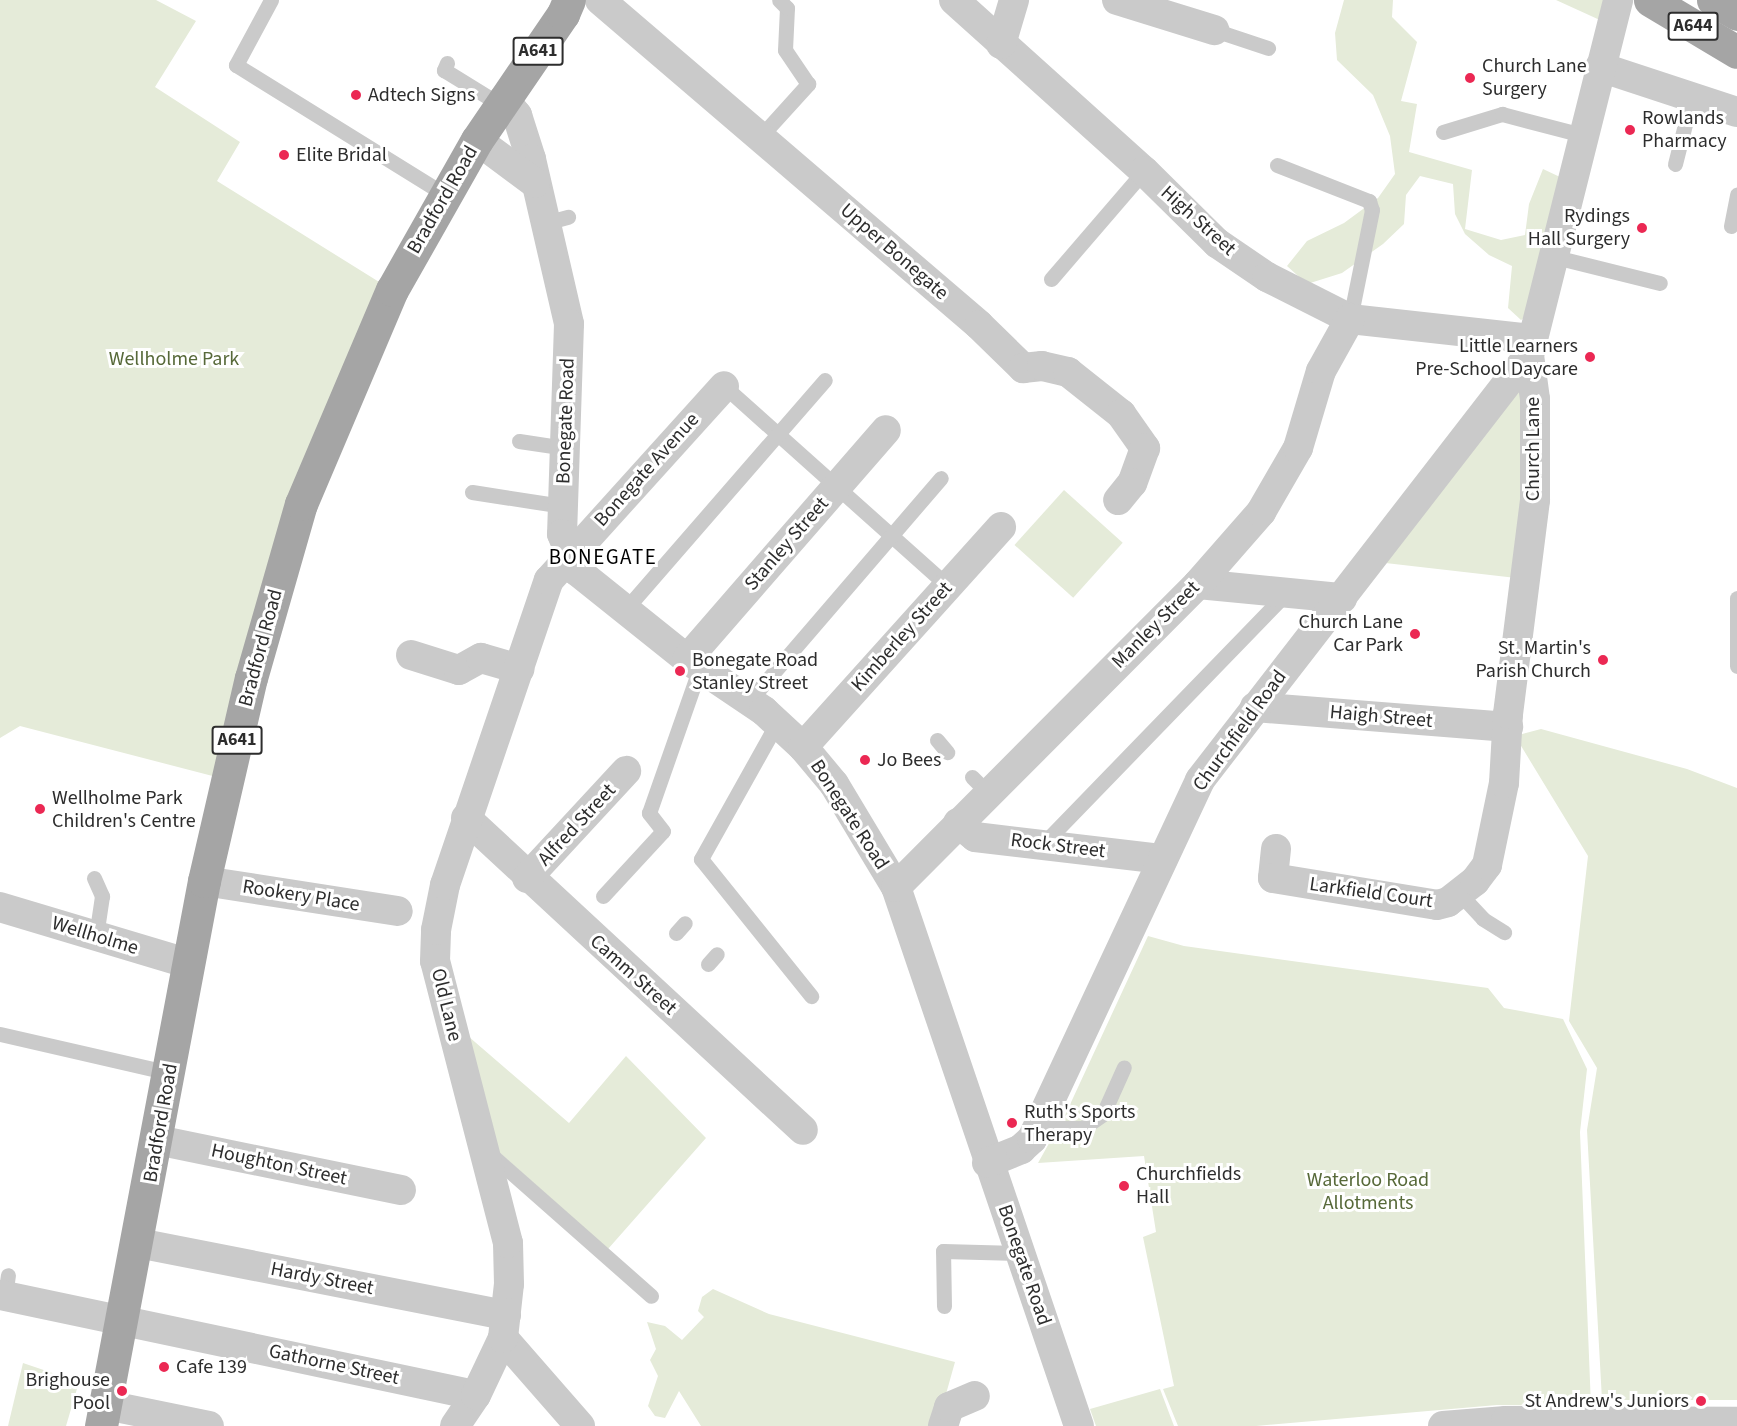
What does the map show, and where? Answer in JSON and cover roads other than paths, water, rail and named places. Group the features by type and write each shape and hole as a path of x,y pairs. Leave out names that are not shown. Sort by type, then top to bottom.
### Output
{"main road":[{"name":"Bradford Road","path":"104,1416 158,1140 204,881 251,678 301,504 392,290 444,194 569,0"},
{"name":"A644","path":"1650,0 1737,52"},
{"name":"A644","path":"1713,0 1737,14"}],"street":[{"name":"Upper Bonegate","path":"600,0 979,325 1023,368 1042,366 1068,372 1121,414 1144,448 1132,483 1118,500"},
{"name":"High Street","path":"954,0 1226,248 1267,277 1350,319 1530,347"},
{"path":"1001,44 1014,0"},
{"path":"1118,0 1214,30"},
{"name":"Church Lane","path":"1508,727 1534,500 1535,399 1530,347 1551,256 1618,0"},
{"path":"1600,67 1737,112"},
{"name":"Bonegate Road","path":"503,102 518,116 535,183 556,220 569,324 562,534 577,571 624,611 749,701 803,747 834,784 896,887 987,1163 1022,1253 1079,1426"},
{"path":"477,140 535,183"},
{"name":"Manley Street","path":"896,887 958,824 980,785 1198,584 1261,512 1298,448 1321,371 1350,319"},
{"name":"Churchfield Road","path":"987,1163 1021,1149 1032,1139 1200,780 1255,706 1342,597 1530,347"},
{"name":"Bonegate Avenue","path":"570,554 723,386"},
{"name":"Stanley Street","path":"694,663 886,430"},
{"name":"Kimberley Street","path":"803,747 1001,527"},
{"name":"Old Lane","path":"467,1416 504,1327 508,1243 482,1147 436,930 466,818 549,579 570,554"},
{"path":"1198,584 1342,597"},
{"path":"411,655 459,670 481,658 519,669"},
{"name":"Haigh Street","path":"1255,706 1508,727"},
{"name":"Larkfield Court","path":"1276,843 1272,887 1437,905 1459,893 1487,865 1504,783 1508,727"},
{"name":"Alfred Street","path":"527,878 626,771"},
{"name":"Camm Street","path":"466,818 527,878 582,918 641,971 803,1130"},
{"name":"Rock Street","path":"958,824 975,837 1163,859"},
{"name":"Rookery Place","path":"204,881 398,911"},
{"name":"Wellholme","path":"0,907 190,964"},
{"name":"Houghton Street","path":"158,1140 401,1190"},
{"name":"Hardy Street","path":"138,1243 504,1327"},
{"name":"Gathorne Street","path":"4,1288 467,1416"},
{"path":"504,1327 580,1426"},
{"path":"943,1426 949,1407 975,1396"},
{"path":"104,1416 209,1426"},
{"path":"1443,1426 1506,1421 1737,1422"}],"lane":[{"path":"271,0 236,65 444,194"},
{"path":"760,137 808,84 785,50 787,8 779,0"},
{"path":"1214,30 1268,48"},
{"path":"447,63 444,70 503,102"},
{"path":"1675,164 1692,97"},
{"path":"1443,132 1502,114 1582,135"},
{"path":"1277,165 1369,201 1372,210 1350,319"},
{"path":"1051,279 1144,171"},
{"path":"1731,226 1737,195"},
{"path":"1551,256 1660,283"},
{"path":"624,611 825,380"},
{"path":"723,386 948,586"},
{"path":"519,441 566,448"},
{"path":"749,701 941,478"},
{"path":"472,492 562,506"},
{"path":"1042,844 1288,591"},
{"path":"1737,598 1737,666"},
{"path":"603,896 663,831 649,813 694,663"},
{"path":"777,723 701,859 811,996"},
{"path":"94,878 102,896 96,936"},
{"path":"1459,893 1483,919 1504,932"},
{"path":"0,1034 170,1073"},
{"path":"1041,1121 1062,1128 1083,1128 1103,1114 1124,1067"},
{"path":"482,1147 651,1296"},
{"path":"944,1306 942,1251 1022,1253"}],"place":[{"name":"Church Lane Surgery","path":"1470,78"},
{"name":"Adtech Signs","path":"356,95"},
{"name":"Rowlands Pharmacy","path":"1630,130"},
{"name":"Elite Bridal","path":"284,155"},
{"name":"Rydings Hall Surgery","path":"1642,228"},
{"name":"Little Learners Pre-School Daycare","path":"1590,357"},
{"name":"Church Lane Car Park","path":"1415,634"},
{"name":"St. Martin's Parish Church","path":"1603,660"},
{"name":"Bonegate Road Stanley Street","path":"680,671"},
{"name":"Jo Bees","path":"865,760"},
{"name":"Wellholme Park Children's Centre","path":"40,809"},
{"name":"Ruth's Sports Therapy","path":"1012,1123"},
{"name":"Churchfields Hall","path":"1124,1186"},
{"name":"Cafe 139","path":"164,1367"},
{"name":"Brighouse Pool","path":"122,1391"},
{"name":"St Andrew's Juniors","path":"1701,1401"}],"district":[{"name":"BONEGATE","path":"603,557"}],"park label":[{"name":"Wellholme Park","path":"174,359"},
{"name":"Waterloo Road Allotments","path":"1368,1192"}]}
